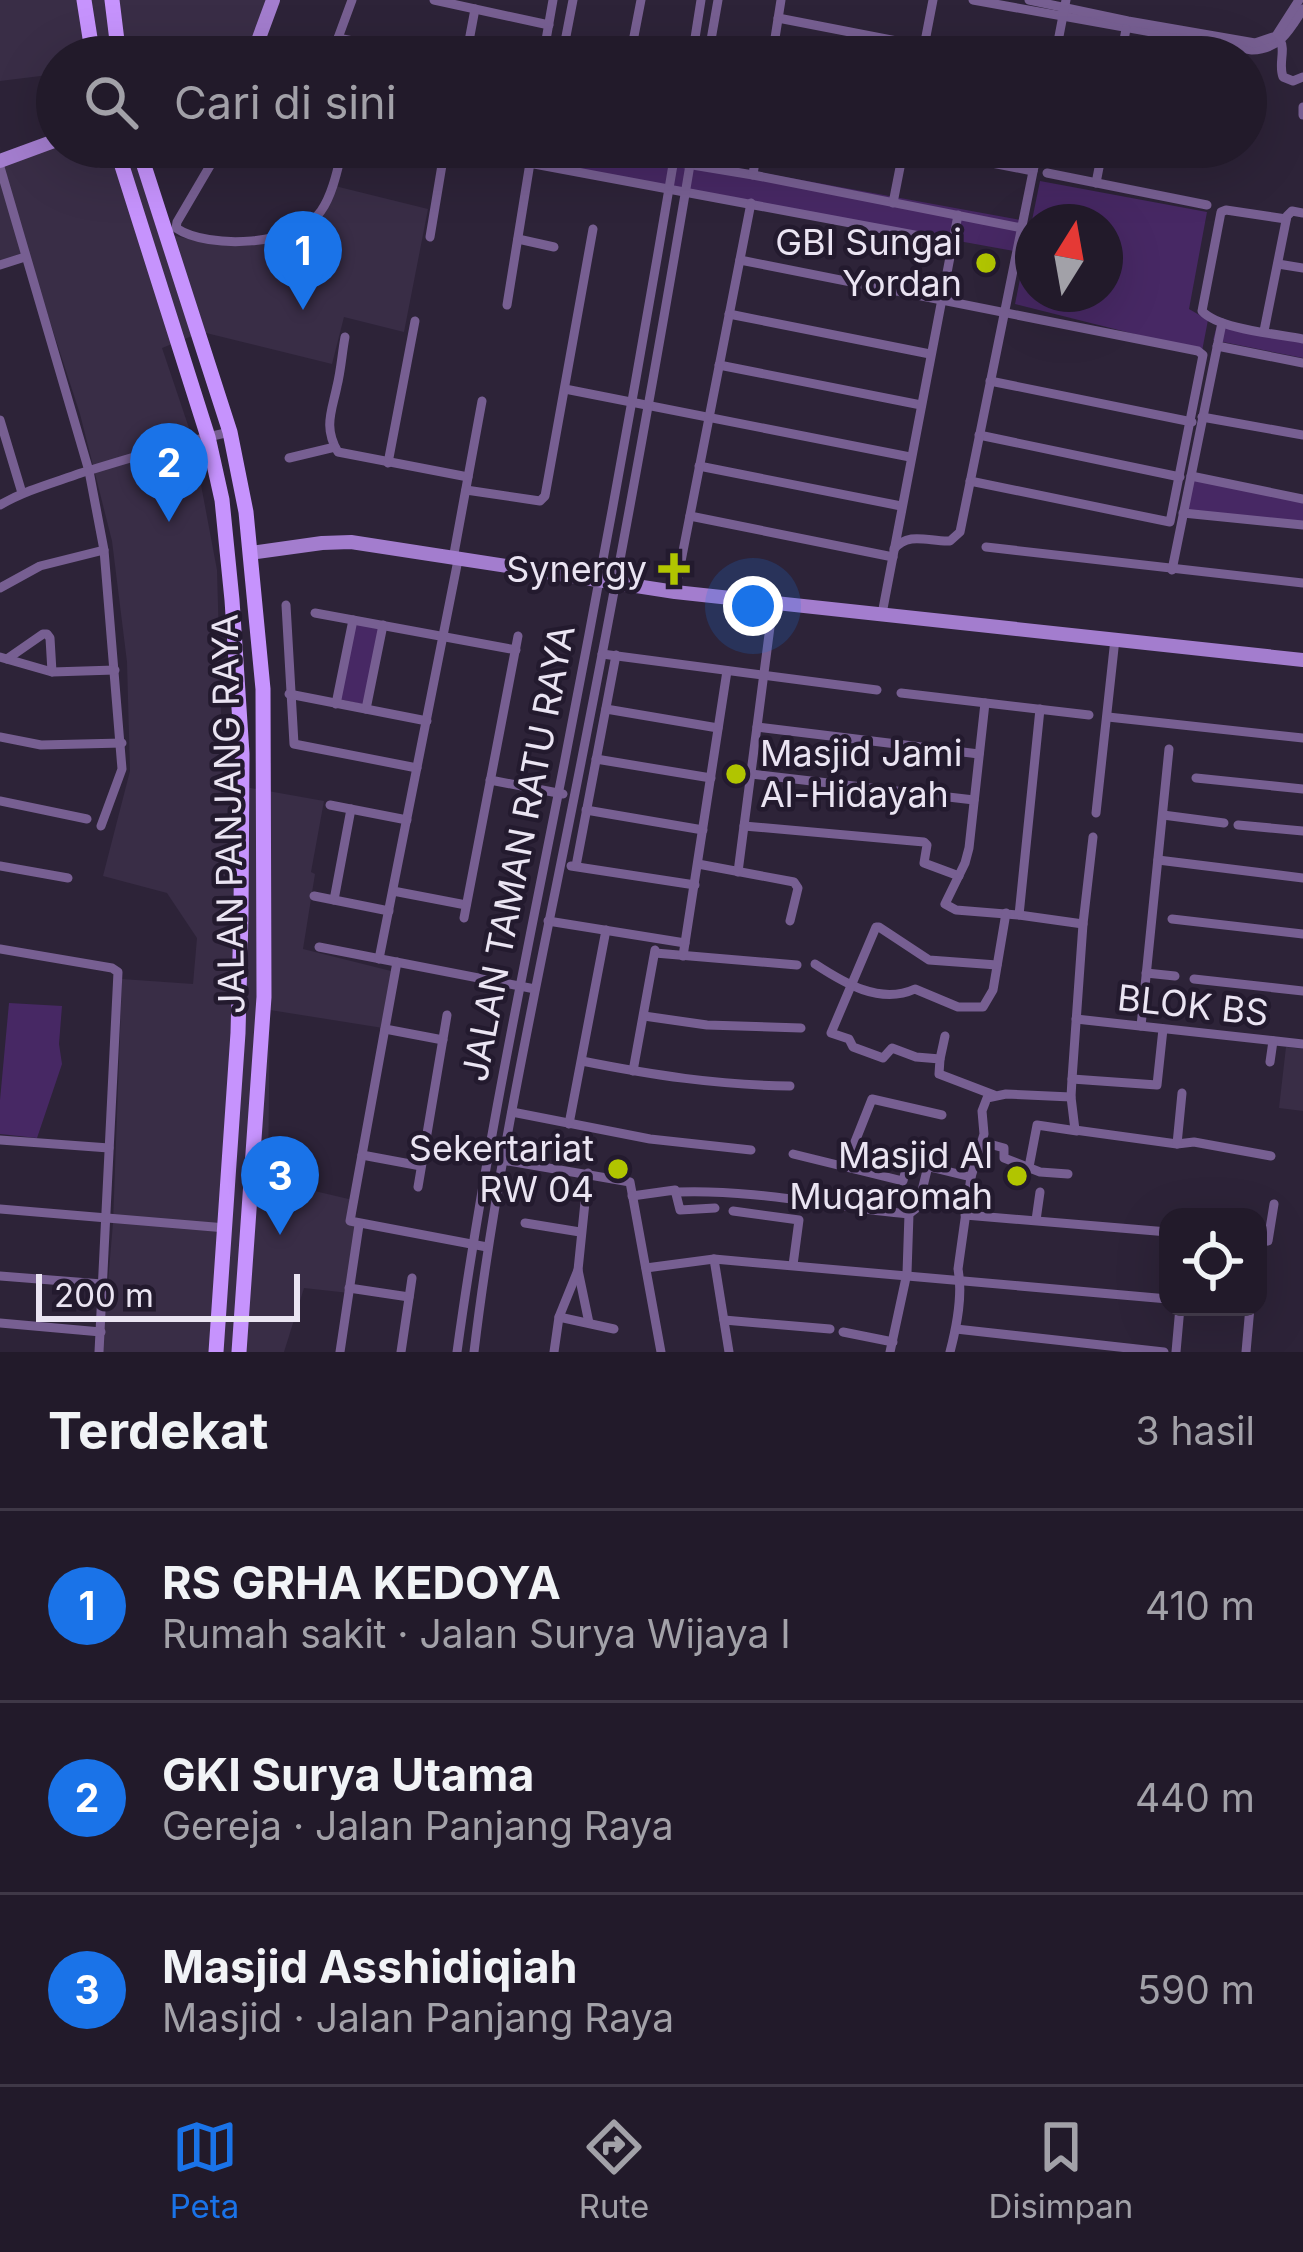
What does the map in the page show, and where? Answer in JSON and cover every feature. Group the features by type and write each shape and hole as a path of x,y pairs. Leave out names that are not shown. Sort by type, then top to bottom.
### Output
{"main road":[{"path":"84,0 89,36"},
{"path":"112,0 116,36"},
{"name":"JALAN PANJANG RAYA","path":"123,168 208,437 221,500 239,694 239,1010 216,1352"},
{"name":"JALAN PANJANG RAYA","path":"146,168 230,432 242,489 263,689 264,997 239,1352"},
{"path":"241,889 248,894 262,891"},
{"path":"241,916 250,910 263,917"}],"street":[{"path":"260,36 273,0"},
{"path":"339,36 352,0"},
{"path":"434,0 549,25"},
{"path":"547,36 553,0"},
{"path":"566,36 573,0"},
{"path":"634,36 641,0"},
{"path":"695,36 701,0"},
{"path":"712,36 718,0"},
{"path":"775,36 781,0"},
{"path":"926,36 933,0"},
{"path":"973,0 1065,8 1126,29 1168,36"},
{"path":"1029,0 1209,36"},
{"path":"1267,48 1272,47 1299,0"},
{"path":"468,36 472,6"},
{"path":"1267,41 1278,38 1303,9"},
{"path":"778,18 855,36"},
{"path":"1125,36 1126,29"},
{"path":"1278,38 1283,46 1283,76 1293,81 1303,77"},
{"path":"36,149 0,164 89,471 104,550 122,769 101,826"},
{"path":"209,168 176,225 192,237 228,243 287,233 314,219 322,211 336,168"},
{"path":"430,237 441,168"},
{"path":"507,305 535,168"},
{"path":"559,168 952,242"},
{"name":"JALAN TAMAN RATU RAYA","path":"474,1352 480,1246 512,1112 527,987 560,864 566,794 602,653 607,583 685,168"},
{"path":"710,168 1015,227"},
{"path":"753,175 754,168"},
{"path":"893,203 902,168"},
{"path":"1017,168 1033,171"},
{"path":"1027,204 1034,168"},
{"path":"1096,183 1099,168"},
{"path":"1047,173 1207,205"},
{"name":"JALAN TAMAN RATU RAYA","path":"457,1352 607,583 677,189"},
{"path":"675,592 751,203"},
{"path":"1264,331 1286,219 1291,211 1303,213"},
{"path":"1286,219 1221,212 1201,305 1204,316 1222,323 1303,339"},
{"path":"882,614 958,215"},
{"path":"344,337 328,422 338,452 543,499 593,229"},
{"path":"518,239 554,247"},
{"path":"0,265 25,257"},
{"path":"740,260 1202,353 1197,420"},
{"path":"893,553 900,542 912,538 944,542 956,538 962,526 1015,261"},
{"path":"1278,263 1303,268"},
{"path":"729,314 931,354"},
{"path":"388,463 415,320"},
{"path":"1172,570 1197,420 1222,323"},
{"path":"1217,346 1303,363"},
{"path":"719,365 921,404"},
{"path":"989,381 1303,436"},
{"path":"565,388 910,457"},
{"path":"380,958 444,637 482,401"},
{"path":"1,426 22,493"},
{"path":"0,505 89,471 230,432"},
{"path":"979,435 1303,499"},
{"path":"289,458 335,447"},
{"path":"699,466 901,506"},
{"path":"970,481 1168,522 1186,476"},
{"path":"1183,513 1303,525"},
{"path":"690,516 893,553"},
{"path":"250,553 337,542 772,604 1303,660"},
{"path":"986,547 1303,583"},
{"path":"0,588 40,566 104,550"},
{"path":"738,872 772,604"},
{"path":"286,605 294,744 417,768"},
{"path":"315,613 516,650"},
{"path":"336,704 353,620"},
{"path":"366,710 383,626"},
{"path":"3,658 47,634 52,672"},
{"path":"464,918 518,636"},
{"path":"1096,813 1115,639"},
{"path":"602,653 877,690"},
{"path":"576,866 616,655"},
{"path":"3,658 52,672 115,670"},
{"path":"683,956 727,671"},
{"path":"901,693 1089,715"},
{"path":"289,694 427,722"},
{"path":"986,703 969,848 946,907 1083,924"},
{"path":"606,709 718,728"},
{"path":"1019,915 1040,709"},
{"path":"1108,717 1171,730 1303,738"},
{"path":"757,727 979,754"},
{"path":"0,736 41,745 122,743"},
{"path":"1141,1026 1169,749"},
{"path":"596,758 711,778"},
{"path":"751,774 974,800"},
{"path":"1196,778 1303,789"},
{"path":"490,779 566,794"},
{"path":"0,801 87,819"},
{"path":"330,805 407,820"},
{"path":"334,900 351,809"},
{"path":"586,810 704,830"},
{"path":"1163,815 1224,824"},
{"path":"1238,825 1303,831"},
{"path":"744,826 924,842 928,845 924,863 959,876"},
{"path":"1077,1131 1070,1097 1093,837"},
{"path":"1158,860 1303,878"},
{"path":"560,864 694,884"},
{"path":"698,864 796,884 790,921"},
{"path":"0,866 68,878"},
{"path":"393,891 466,905"},
{"path":"314,896 389,910"},
{"path":"815,964 850,986 897,996 917,990 958,1007 980,1008 991,998 1006,914"},
{"path":"1172,919 1303,934"},
{"path":"548,921 686,943"},
{"path":"940,1059 892,1048 878,1058 831,1033 874,928 929,960 997,965"},
{"path":"569,1124 606,930"},
{"path":"633,1071 657,939"},
{"path":"320,947 527,987"},
{"path":"0,949 118,972 99,1352"},
{"path":"655,952 797,965"},
{"path":"397,962 351,1223 480,1246"},
{"path":"1146,973 1175,976"},
{"path":"1194,979 1303,991"},
{"name":"JALAN TAMAN RATU RAYA","path":"418,1186 448,1015"},
{"path":"644,1016 801,1028"},
{"name":"BLOK BS","path":"1076,1019 1303,1044"},
{"path":"1072,1079 1157,1085 1163,1028"},
{"path":"385,1029 443,1040"},
{"path":"945,1036 939,1074 994,1095 1070,1097"},
{"path":"1270,1062 1274,1041"},
{"path":"581,1061 718,1084 790,1086"},
{"path":"1177,1144 1183,1093"},
{"path":"950,1352 970,1178 982,1142 983,1103 994,1095"},
{"path":"845,1167 872,1099 942,1115"},
{"path":"512,1112 650,1139 752,1150"},
{"path":"1029,1167 1037,1125 1177,1144 1194,1142 1271,1156"},
{"path":"0,1140 110,1148"},
{"path":"982,1142 1004,1148 1004,1158 1040,1172 1068,1174"},
{"path":"868,1152 970,1178"},
{"path":"793,1154 903,1181 908,1162"},
{"path":"362,1155 421,1166"},
{"path":"502,1160 628,1180 661,1352"},
{"path":"632,1196 721,1190 909,1214 919,1207 928,1166"},
{"path":"588,1173 578,1270 589,1323"},
{"path":"677,1192 680,1210 716,1208"},
{"path":"1036,1220 1040,1192"},
{"path":"1267,1241 1274,1204"},
{"path":"0,1209 226,1228"},
{"path":"733,1211 799,1220 793,1265"},
{"path":"843,1332 892,1347 906,1277 909,1214"},
{"path":"965,1215 1159,1231"},
{"path":"525,1223 580,1232"},
{"path":"340,1352 359,1225"},
{"path":"646,1268 715,1259 1159,1299"},
{"path":"715,1259 729,1352"},
{"path":"554,1352 559,1317 578,1270"},
{"path":"0,1276 102,1284"},
{"path":"401,1352 412,1278"},
{"path":"349,1288 409,1297"},
{"path":"1176,1352 1179,1316"},
{"path":"1246,1352 1249,1316"},
{"path":"559,1317 614,1329"},
{"path":"724,1320 830,1329"},
{"path":"0,1323 101,1332"},
{"path":"956,1329 1164,1352"}],"shaded area":[{"path":"0,0 279,0 265,36 36,36 36,77 0,81"},
{"path":"36,151 36,168 139,168 171,235 212,244 242,244 319,218 335,186 428,209 404,332 344,317 332,364 202,332 162,348 192,437 217,570 223,783 324,801 303,949 395,972 383,1028 270,1010 268,1180 357,1201 349,1293 304,1288 284,1352 102,1352 113,1223 122,979 193,984 197,938 167,893 103,876 130,771 127,662 112,541 80,414 28,254 0,263 0,159"},
{"path":"566,168 736,168 1015,219 1015,251"},
{"path":"1040,181 1207,212 1189,309 1208,320 1202,351 1047,312 1123,312 1123,204 1035,204"},
{"path":"1218,322 1303,340 1303,358 1213,340"},
{"path":"1194,478 1303,499 1303,524 1187,511"},
{"path":"355,624 382,629 366,705 339,699"},
{"path":"9,1003 62,1006 62,1064 37,1138 0,1134"},
{"path":"1286,1047 1303,1049 1303,1111 1279,1108"}],"place":[{"name":"GBI Sungai Yordan","path":"986,263"},
{"name":"RS GRHA KEDOYA","path":"303,310"},
{"name":"GKI Surya Utama","path":"169,522"},
{"name":"Synergy","path":"674,569"},
{"name":"Masjid Jami Al-Hidayah","path":"736,774"},
{"name":"Sekertariat RW 04","path":"618,1169"},
{"name":"Masjid Al Muqaromah","path":"1017,1176"},
{"name":"Masjid Asshidiqiah","path":"280,1235"}]}
